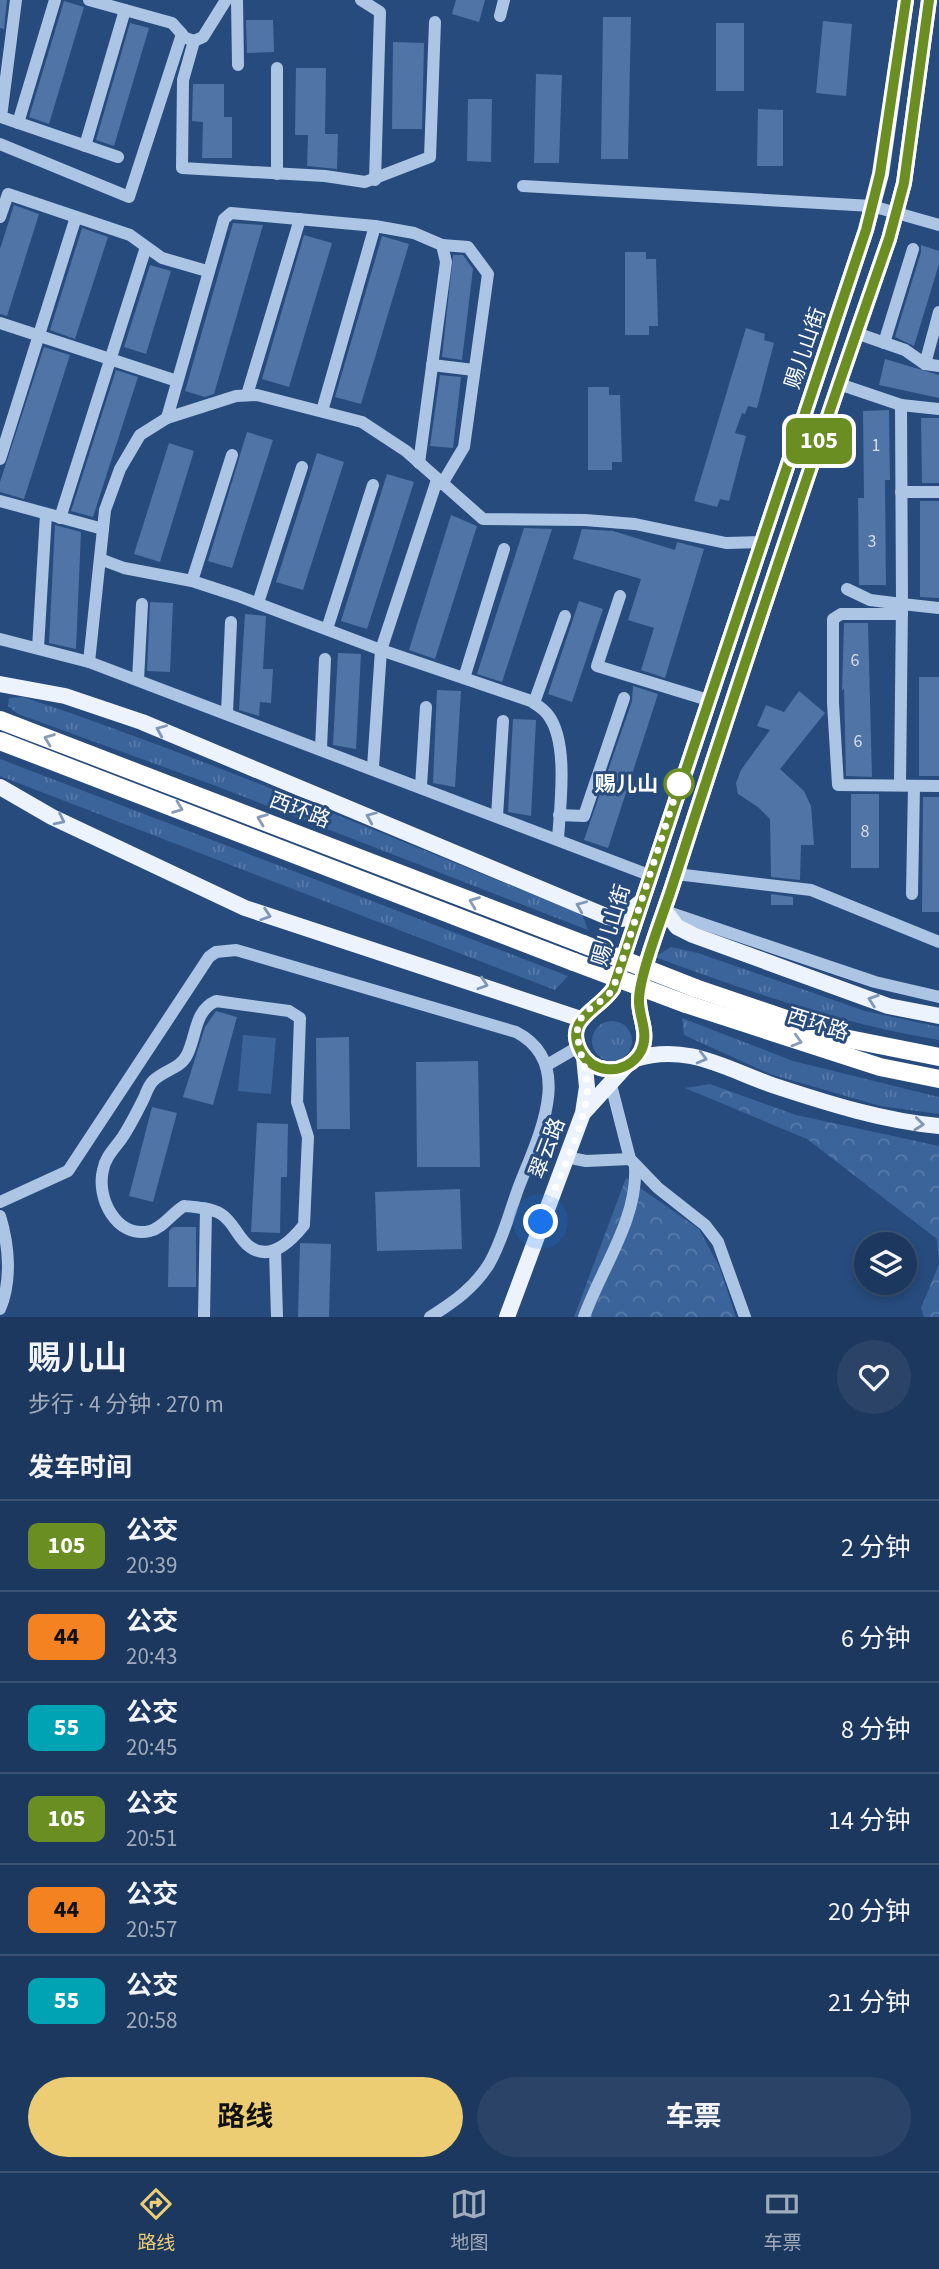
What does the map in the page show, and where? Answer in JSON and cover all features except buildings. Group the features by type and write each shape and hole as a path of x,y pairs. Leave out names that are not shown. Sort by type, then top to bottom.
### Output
{"highway":[{"name":"西环路","path":"0,720 583,944 691,996 880,1067 939,1079"},
{"name":"西环路","path":"0,741 574,962 839,1037 939,1057"}],"main road":[{"name":"赐儿山街","path":"581,1019 613,989 872,206 880,174 906,0"},
{"name":"赐儿山街","path":"630,1063 645,1039 639,995 664,911 896,213 904,183 929,0"},
{"path":"0,683 65,696 142,722 608,917 622,919 640,903"},
{"path":"708,700 730,707"},
{"path":"0,787 52,817 245,908 581,1019 576,1036 587,1087 583,1113"},
{"path":"664,911 677,927 693,936 888,1006 939,1016"},
{"path":"581,1052 603,1069 659,1053 688,1054 717,1062 775,1086 851,1109 908,1123 939,1126"},
{"path":"583,1113 610,1081 630,1063"},
{"name":"翠云路","path":"507,1317 583,1113"}],"street":[{"path":"16,0 1,117 118,157"},
{"path":"18,123 55,0"},
{"path":"89,0 133,8 172,23 181,36 194,41 203,37 226,0"},
{"path":"237,0 238,65"},
{"path":"361,0 380,12 375,180"},
{"path":"499,16 504,0"},
{"path":"85,146 133,8"},
{"path":"194,41 183,80 182,168 325,176 359,183 375,180 430,157 435,22"},
{"path":"0,145 129,197 181,36"},
{"path":"277,68 277,174"},
{"path":"523,186 872,206 939,225"},
{"path":"0,217 8,194 130,235 162,258 207,271"},
{"path":"167,418 207,271 224,219 231,214 376,226 414,233 442,245 465,245 487,270 464,447 440,482 380,650 373,767"},
{"path":"0,459 76,217"},
{"path":"247,395 300,219"},
{"path":"322,411 376,226"},
{"path":"419,463 446,262 442,245"},
{"path":"60,518 146,247"},
{"path":"884,343 913,249"},
{"path":"925,364 939,313"},
{"path":"0,323 177,381"},
{"path":"856,333 905,350 925,364 939,366"},
{"path":"432,365 474,370"},
{"path":"839,384 901,405 939,409"},
{"path":"89,662 105,510 140,435 167,418 215,401 247,395 362,422 419,463 483,519 531,517 635,524 726,543 762,542"},
{"path":"901,405 902,609 912,894"},
{"path":"192,581 232,455"},
{"path":"258,603 302,467"},
{"path":"327,629 373,485"},
{"path":"901,492 939,492"},
{"path":"0,501 103,529"},
{"path":"38,648 46,514"},
{"path":"464,678 504,549"},
{"path":"100,559 124,568 192,581 534,703 548,714 555,728 561,774 558,839"},
{"path":"847,589 870,600 902,609"},
{"path":"620,596 597,666 708,700"},
{"path":"138,680 142,604"},
{"path":"939,608 841,614 833,619 833,703 838,785 939,786"},
{"path":"534,703 565,616"},
{"path":"227,713 231,622"},
{"path":"0,639 89,662 373,767 649,874"},
{"path":"321,748 325,659"},
{"path":"559,816 584,816 624,698"},
{"path":"421,786 426,706"},
{"path":"497,816 503,721"},
{"path":"676,874 811,890 939,942"},
{"path":"664,911 876,982 939,997"},
{"path":"0,1202 68,1171 209,957 216,952 236,950 516,1032 540,1048 547,1065 545,1116 495,1251 451,1311 430,1317"},
{"path":"216,1001 234,1001 289,1011 299,1018 301,1024 298,1101 308,1137 304,1225 295,1238 275,1250 261,1252 249,1247 230,1221 219,1213 206,1209 184,1206 150,1231 127,1228 106,1210 103,1170 151,1082 178,1066 186,1056 205,1006 216,1001"},
{"path":"547,1065 581,1052"},
{"path":"584,1317 622,1228 636,1183 610,1081"},
{"path":"566,1157 586,1161 632,1163 705,1225 718,1242 745,1317"},
{"path":"204,1317 206,1209"},
{"path":"0,1216 7,1250 1,1305"},
{"path":"275,1250 277,1317"}],"green space":[{"path":"23,697 234,774 582,914 588,930 216,786 18,714 8,706 9,698"},
{"path":"0,759 568,976 555,990 0,776"},
{"path":"671,947 698,953 865,1011 939,1027 939,1040 831,1016 655,957"},
{"path":"682,1018 793,1061 939,1097 939,1114 880,1106 770,1074 684,1035"},
{"path":"612,1021 620,1022 626,1027 631,1033 631,1049 626,1055 620,1060 612,1061 604,1060 598,1055 593,1049 592,1041 593,1033 598,1027 604,1022"},
{"path":"243,1035 276,1038 271,1094 238,1091"},
{"path":"710,1084 796,1115 939,1146 939,1264 937,1239 807,1139 685,1088"},
{"path":"626,1178 699,1229 719,1266 736,1317 574,1317"},
{"path":"939,1264 939,1317 924,1317 921,1308"}],"bus line":[{"name":"105","path":"906,0 880,174 866,230 613,989 608,997 583,1014 578,1024 578,1047 593,1065 603,1069 626,1066 642,1050 645,1039 639,995 660,924 765,597 889,239 904,183 929,0"}],"place":[{"name":"赐儿山","path":"679,784"}],"route":[{"path":"541,1222 583,1113 586,1098 586,1067 578,1047 578,1024 583,1014 608,997 613,989 682,775 679,784"}]}
